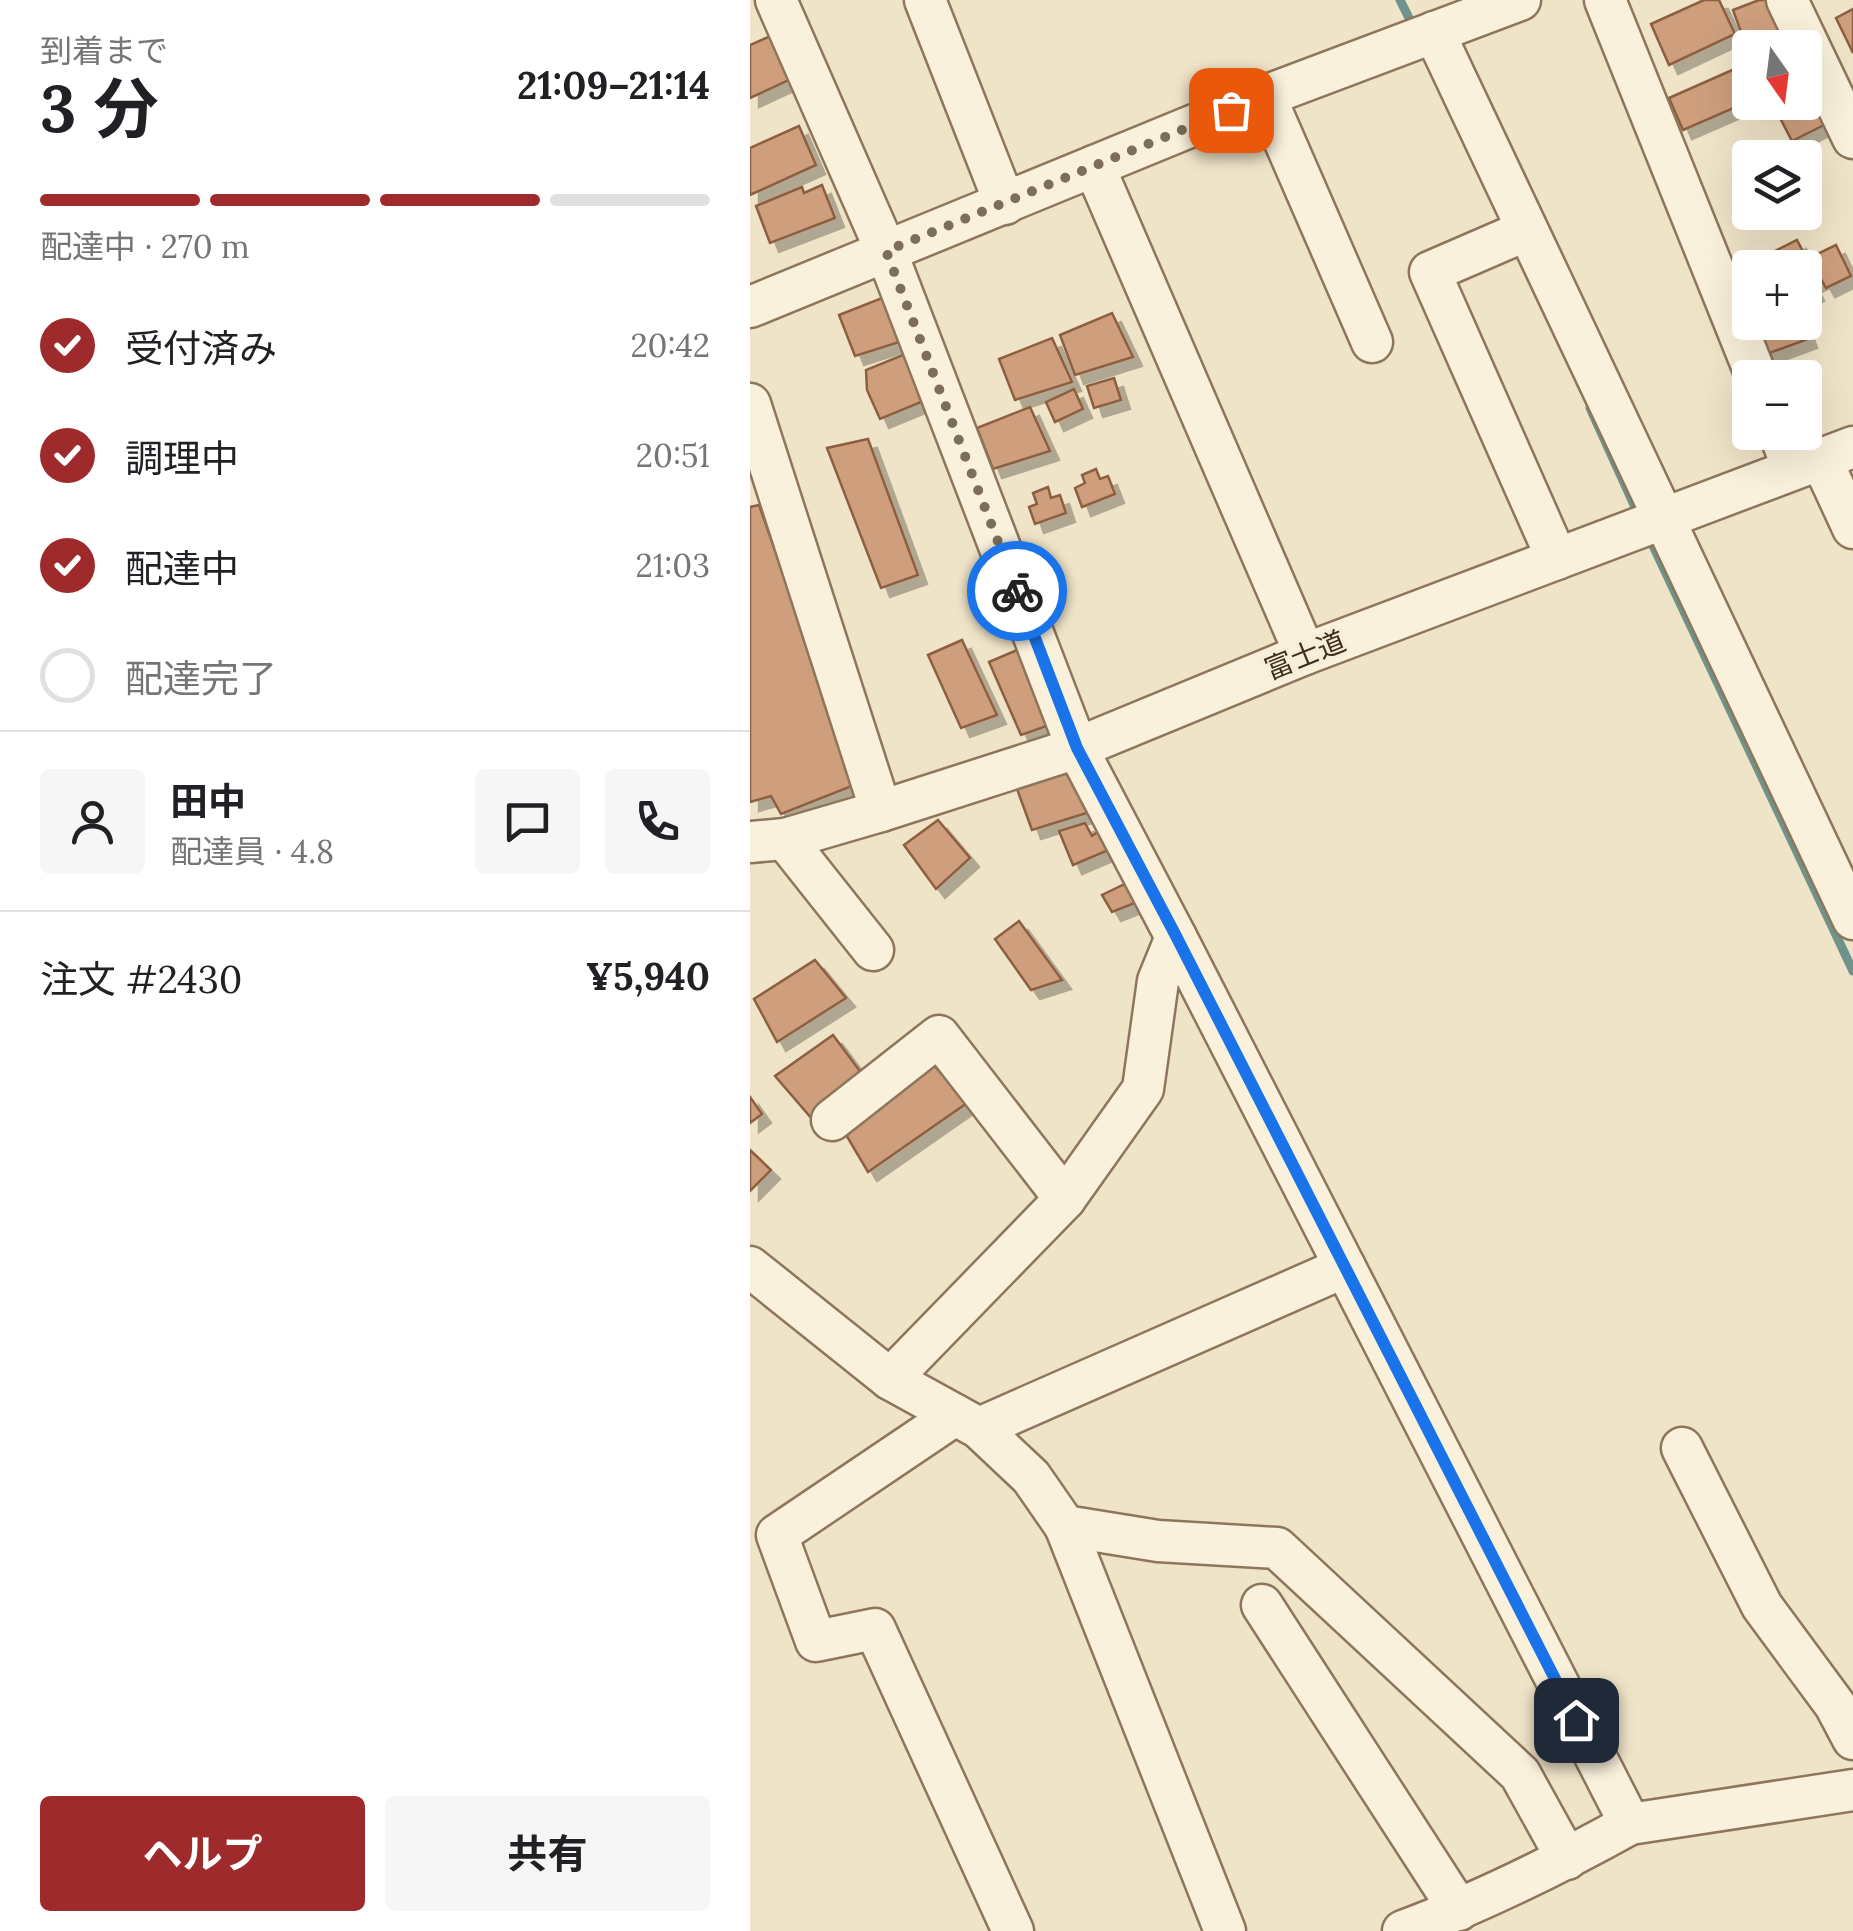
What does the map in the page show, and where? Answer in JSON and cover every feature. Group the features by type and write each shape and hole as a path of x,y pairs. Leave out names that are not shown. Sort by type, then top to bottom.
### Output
{"street":[{"path":"776,0 886,251 1077,748 1630,1824"},
{"path":"925,0 1004,204"},
{"path":"750,307 1266,96 1520,0"},
{"path":"1605,0 1750,360"},
{"path":"1787,0 1853,138"},
{"path":"1418,38 1652,522 1853,919"},
{"path":"1266,96 1372,342"},
{"path":"1094,166 1306,654"},
{"path":"1515,235 1430,272 1557,559"},
{"path":"750,404 881,811"},
{"path":"1812,452 1853,528"},
{"name":"富士道","path":"768,841 881,811 1077,748 1306,654 1652,522 1812,452"},
{"path":"768,841 873,950"},
{"path":"890,1379 1065,1199 1143,1089 1158,981 1176,936"},
{"path":"832,1120 939,1036 1065,1199"},
{"path":"1013,1931 876,1629 816,1642 777,1535 967,1422 1345,1266"},
{"path":"750,1267 890,1379 967,1422 1032,1477 1065,1526 1225,1931"},
{"path":"1682,1448 1762,1606 1836,1705 1853,1739"},
{"path":"1065,1526 1158,1541 1277,1548 1520,1774 1567,1860"},
{"path":"1262,1605 1460,1910"},
{"path":"1403,1931 1460,1910 1567,1860 1630,1824 1853,1790"}],"building":[{"path":"1704,0 1719,0 1733,30 1732,35 1669,65 1651,24"},
{"path":"1759,0 1781,0 1790,26 1779,30 1740,30 1733,10"},
{"path":"1853,9 1853,53 1836,18"},
{"path":"782,31 802,74 750,98 750,45"},
{"path":"1732,70 1732,109 1683,130 1669,98"},
{"path":"1822,92 1836,119 1791,140 1781,120 1822,120"},
{"path":"799,126 816,165 750,195 750,148"},
{"path":"822,185 835,218 770,243 756,206 802,187 804,193"},
{"path":"1797,240 1802,250 1777,250"},
{"path":"1836,245 1851,276 1826,288 1822,281 1822,252"},
{"path":"892,294 912,338 855,356 839,315"},
{"path":"1112,313 1133,357 1075,375 1060,335"},
{"path":"1052,338 1072,382 1015,400 999,359"},
{"path":"1759,340 1805,340 1764,355"},
{"path":"915,350 938,395 880,419 867,390 866,370"},
{"path":"1114,378 1121,400 1094,408 1087,386"},
{"path":"1074,389 1083,409 1055,422 1046,402"},
{"path":"1030,407 1050,451 993,469 977,428"},
{"path":"868,439 918,575 881,588 827,448"},
{"path":"1096,469 1100,479 1108,476 1115,494 1082,507 1075,488 1085,483 1082,475"},
{"path":"1048,487 1051,498 1060,495 1066,513 1035,524 1029,507 1037,504 1033,493"},
{"path":"759,505 857,784 781,814 771,796 750,802 750,507"},
{"path":"962,640 997,715 961,728 928,655"},
{"path":"1022,648 1058,722 1021,735 989,662"},
{"path":"1069,767 1090,812 1032,830 1017,789"},
{"path":"938,820 970,858 936,889 904,845"},
{"path":"1085,823 1092,836 1110,823 1123,844 1073,865 1059,831"},
{"path":"1137,878 1145,899 1112,912 1102,895"},
{"path":"1019,921 1062,980 1031,990 995,939"},
{"path":"815,960 846,998 777,1042 754,999"},
{"path":"833,1035 868,1082 813,1120 775,1076"},
{"path":"931,1062 967,1103 868,1172 842,1128"},
{"path":"750,1097 762,1114 750,1123"},
{"path":"750,1150 771,1170 750,1191"}],"waterway":[{"path":"1400,0 1415,30"},
{"path":"1590,408 1639,516"},
{"path":"1648,535 1853,971"}],"way so far":[{"path":"1017,591 886,251 1231,110"}],"route":[{"path":"1017,591 1077,748 1576,1720"}]}
